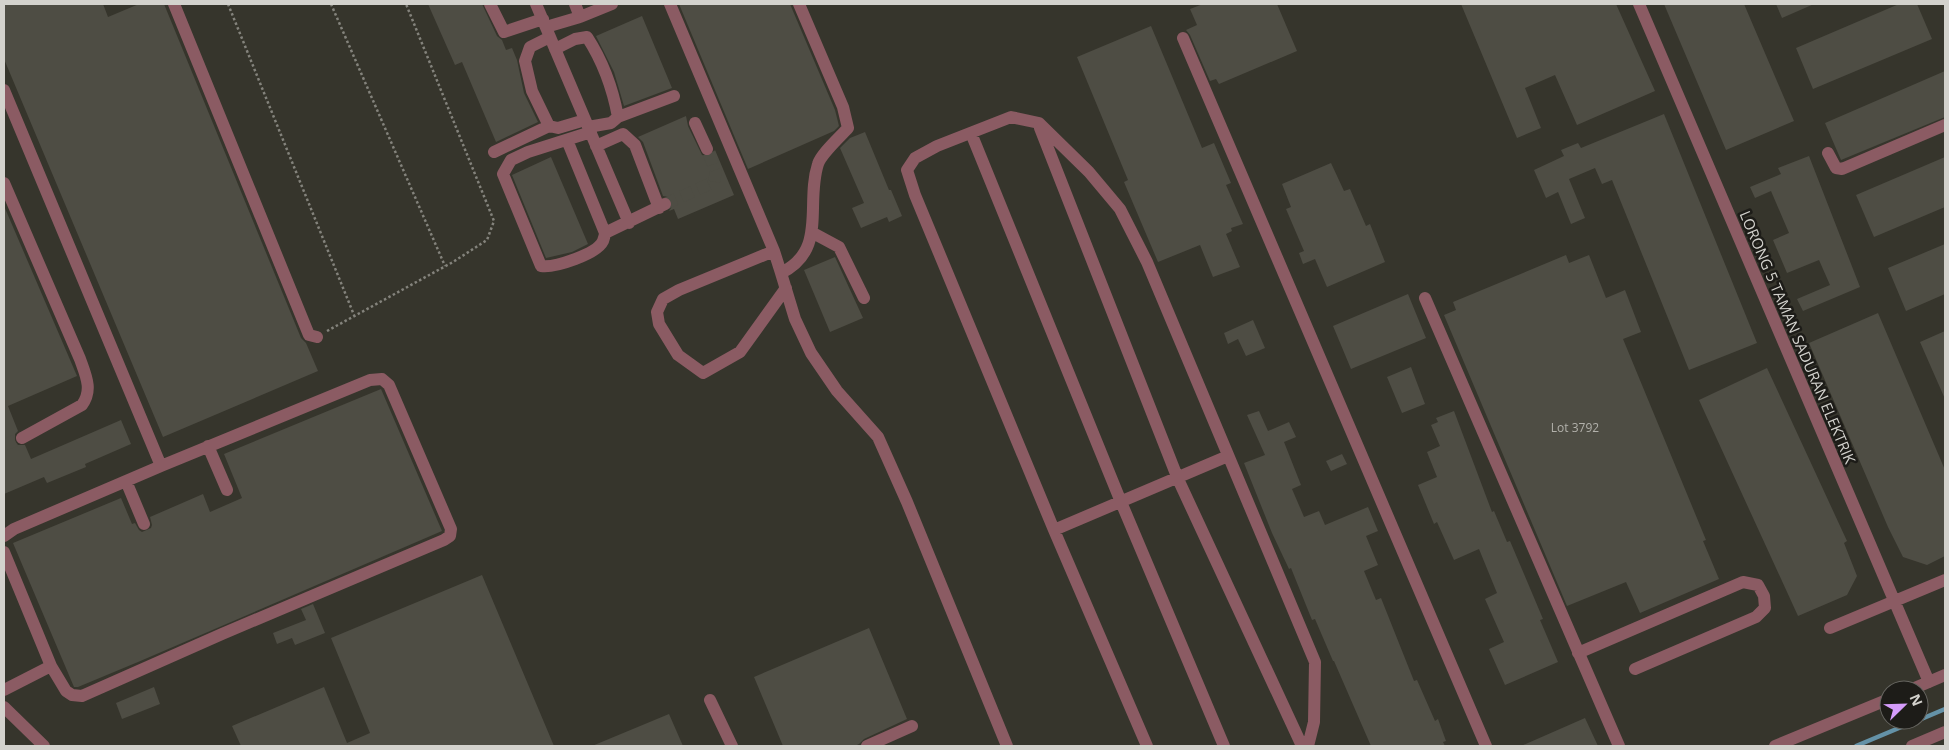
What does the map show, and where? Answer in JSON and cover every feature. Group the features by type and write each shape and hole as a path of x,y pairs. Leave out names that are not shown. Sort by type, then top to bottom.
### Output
{"street":[{"path":"174,4 309,335 317,336"},
{"path":"490,4 504,32 548,33 575,39 587,37 594,48 614,97 618,117"},
{"path":"536,4 629,222"},
{"path":"574,4 580,17"},
{"path":"549,126 532,91 525,61 530,47 548,33 612,4"},
{"path":"670,4 774,251 794,319 811,352 837,392 878,438 907,502 1007,746"},
{"path":"781,273 793,267 807,250 813,233 812,196 819,162 848,128 843,107 799,4"},
{"name":"LORONG 5 TAMAN SADURAN ELEKTRIK","path":"1639,4 1927,680"},
{"path":"1184,38 1486,746"},
{"path":"4,90 161,466"},
{"path":"494,152 549,126 558,128 588,127 611,123 618,117 674,96"},
{"path":"1147,746 1054,530 915,195 907,170 915,158 937,146 1011,117 1038,123 1088,172 1120,209 1147,262 1316,662 1314,722 1308,746"},
{"path":"695,123 707,149"},
{"path":"1038,123 1178,479 1302,746"},
{"path":"1828,153 1836,168 1842,169 1945,126"},
{"path":"567,140 605,233 603,242 590,252 550,267 541,266 503,174 511,160 528,152 567,140 588,127"},
{"path":"971,133 1121,502 1224,746"},
{"path":"596,146 623,134 635,146 662,206 605,233"},
{"path":"4,184 80,359 88,388 88,396 82,405 22,438"},
{"path":"813,233 839,247 864,298"},
{"path":"774,251 679,290 663,299 657,312 659,324 678,355 703,373 740,352 786,288"},
{"path":"1425,298 1619,746"},
{"path":"4,536 14,529 208,446 370,380 382,378 389,385 451,529 450,536 444,540 222,634 82,696 72,695 66,691 51,666 4,557"},
{"path":"208,446 227,490"},
{"path":"1054,530 1178,479 1228,456"},
{"path":"126,481 144,524"},
{"path":"1830,628 1945,580"},
{"path":"1578,653 1743,582 1758,585 1764,596 1765,608 1756,617 1635,669"},
{"path":"4,690 51,666"},
{"path":"1929,682 1945,675"},
{"path":"710,700 732,746"},
{"path":"1775,746 1879,703"},
{"path":"4,707 44,746"},
{"path":"867,746 912,726"},
{"path":"1912,746 1945,732"}],"path":[{"path":"228,4 355,316"},
{"path":"331,4 445,266"},
{"path":"317,336 445,266 487,240 494,221 406,4"}],"building":[{"path":"4,4 103,4 108,17 139,4 164,4 301,338 306,343 318,371 163,437 4,59"},
{"path":"428,4 482,4 497,36 502,40 506,50 512,48 517,60 524,93 538,122 496,142 462,62 455,65"},
{"path":"679,4 790,4 835,110 839,126 834,131 748,169"},
{"path":"1203,4 1277,4 1297,51 1219,84 1216,79 1210,81 1186,30 1197,25 1190,9"},
{"path":"1461,4 1616,4 1655,91 1577,125 1555,75 1525,88 1541,128 1517,138"},
{"path":"1664,4 1744,4 1794,121 1726,150"},
{"path":"1776,4 1814,4 1782,18"},
{"path":"1899,4 1917,4 1932,39 1813,89 1796,48"},
{"path":"642,16 672,88 624,106 614,72 596,36"},
{"path":"1151,26 1202,148 1214,143 1231,183 1226,185 1243,224 1231,228 1232,231 1226,234 1240,267 1213,277 1200,245 1158,262 1124,182 1128,180 1077,57"},
{"path":"1945,71 1945,117 1841,160 1825,123"},
{"path":"1664,114 1757,343 1689,370 1612,180 1602,184 1595,168 1569,179 1585,218 1571,224 1558,192 1546,198 1534,170 1564,156 1561,150 1578,143 1581,148"},
{"path":"686,116 688,126 702,155 710,157 715,150 734,195 678,219 674,209 669,211 673,205 672,201 669,197 663,196 643,142 638,137"},
{"path":"865,132 902,216 889,222 887,217 861,228 852,208 864,203 840,148 850,138"},
{"path":"1809,156 1860,287 1803,311 1797,299 1830,285 1819,260 1787,273 1773,240 1789,233 1771,191 1755,198 1750,187 1781,174 1778,168"},
{"path":"551,157 588,244 572,252 546,258 512,175"},
{"path":"1945,157 1945,207 1874,237 1856,195"},
{"path":"1331,163 1344,191 1350,189 1366,226 1370,224 1385,262 1327,287 1315,259 1303,264 1299,253 1304,251 1286,209 1291,207 1282,184"},
{"path":"4,206 77,376 8,406 18,431 15,434 15,441 18,445 25,445 31,459 121,420 131,444 85,464 86,467 47,483 44,477 4,494"},
{"path":"1945,244 1945,294 1906,311 1888,268"},
{"path":"1566,255 1569,263 1589,255 1606,298 1625,290 1641,332 1623,339 1706,540 1703,541 1719,579 1640,613 1626,582 1567,606 1444,315 1456,310 1453,302"},
{"path":"835,257 863,318 830,332 804,270"},
{"path":"1408,294 1426,338 1351,369 1333,326"},
{"path":"1878,313 1945,470 1945,556 1927,565 1903,557 1888,527 1809,343"},
{"path":"1253,320 1265,348 1246,356 1238,339 1228,344 1224,333"},
{"path":"1945,331 1945,399 1920,342"},
{"path":"1411,367 1425,404 1402,413 1387,377"},
{"path":"1767,368 1847,541 1844,543 1857,576 1847,595 1798,616 1699,400"},
{"path":"381,389 442,531 138,662 74,687 13,543 121,498 132,524 135,523 142,532 151,528 150,517 203,494 210,512 242,498 224,454"},
{"path":"1259,411 1268,431 1289,422 1296,437 1284,442 1301,485 1292,489 1304,517 1319,511 1325,525 1368,507 1378,531 1366,536 1378,565 1364,571 1376,600 1381,598 1414,681 1417,680 1435,721 1438,719 1446,741 1443,742 1445,746 1371,746 1315,619 1312,620 1291,568 1289,569 1272,533 1244,463 1265,455 1247,415"},
{"path":"1454,411 1492,512 1494,511 1507,542 1510,541 1543,619 1540,620 1558,662 1505,685 1489,649 1504,642 1485,599 1497,593 1479,549 1454,560 1437,522 1434,524 1418,485 1437,477 1427,452 1440,446 1431,425 1438,422 1436,418"},
{"path":"1342,454 1347,464 1331,471 1326,461"},
{"path":"482,575 554,746 241,746 232,726 324,687 347,743 370,733 331,638"},
{"path":"313,604 325,633 295,645 292,638 277,644 273,633 306,620 301,609"},
{"path":"869,628 907,719 864,739 855,746 783,746 754,677"},
{"path":"154,687 160,704 122,719 116,703"},
{"path":"669,714 683,746 592,746"},
{"path":"1585,718 1598,746 1521,746"}],"waterway":[{"path":"1929,716 1945,709"},
{"path":"1856,746 1894,730"}],"tunnel":[{"path":"665,204 714,182 716,172 707,149"},
{"path":"4,445 22,438"}]}
